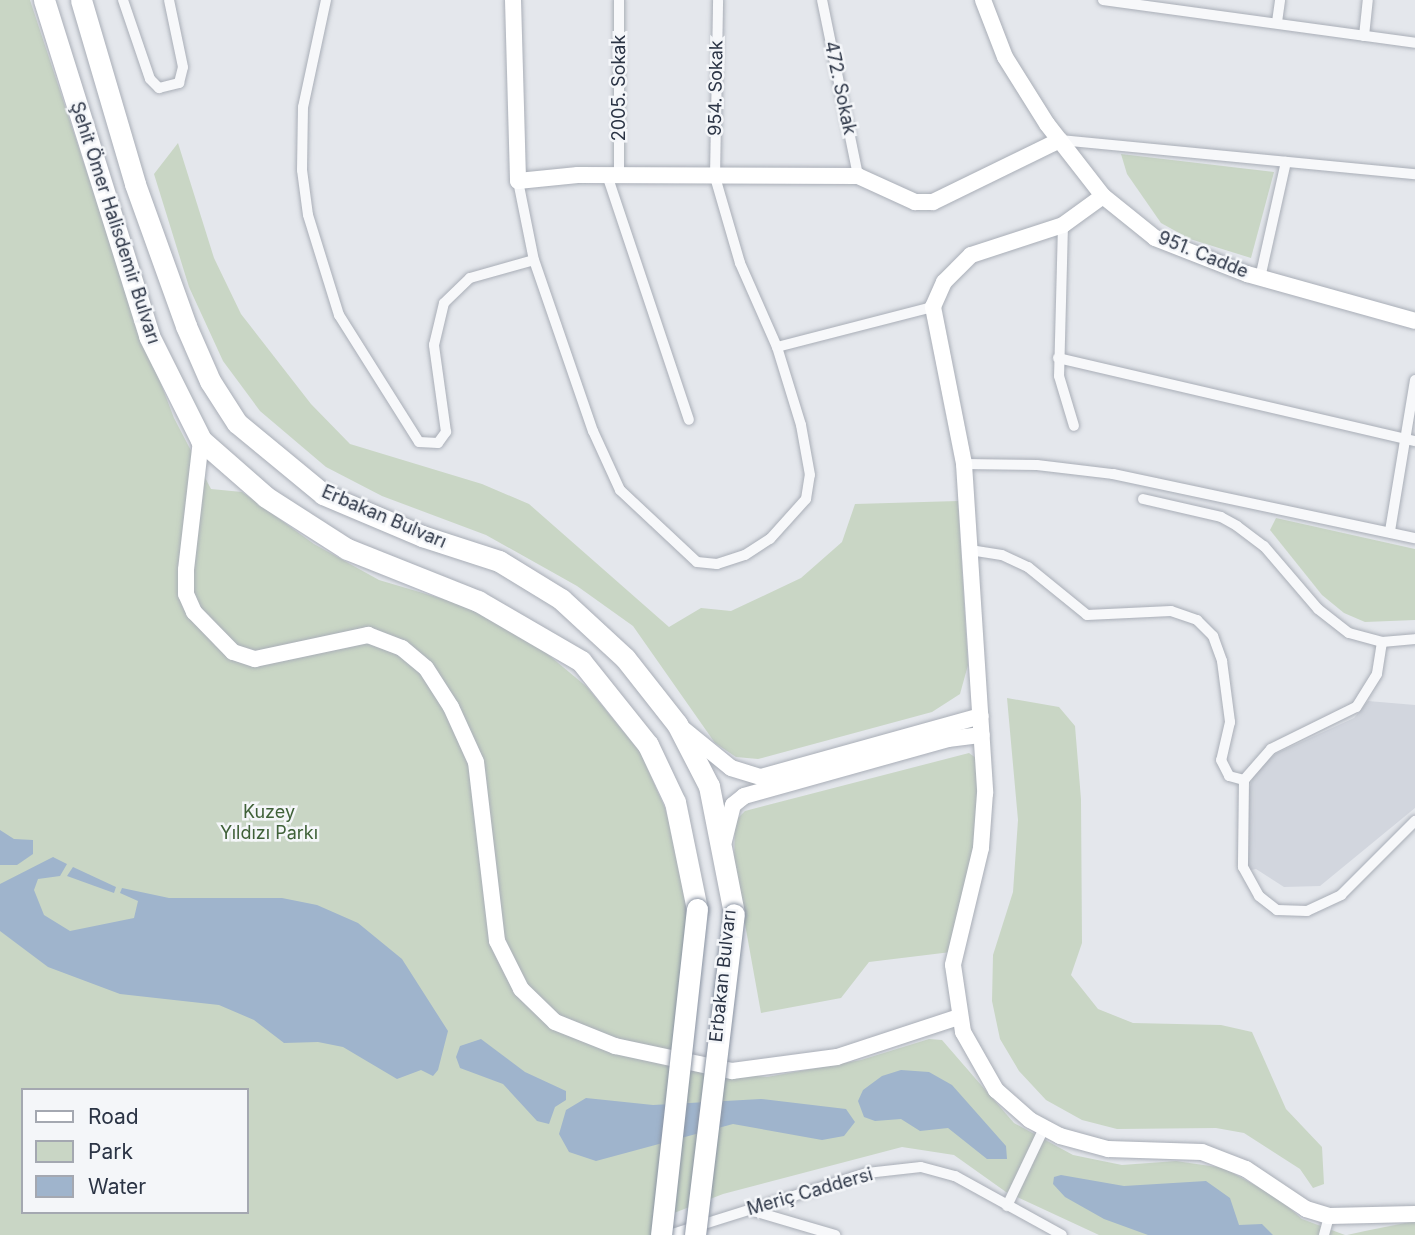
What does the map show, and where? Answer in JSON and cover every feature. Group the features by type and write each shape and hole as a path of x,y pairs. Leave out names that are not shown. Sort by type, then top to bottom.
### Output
{"highway":[{"name":"Şehit Ömer Halisdemir Bulvarı","path":"44,0 149,336 201,440"},
{"name":"Şehit Ömer Halisdemir Bulvarı","path":"81,0 135,184 186,326 210,381 237,424"},
{"name":"Erbakan Bulvarı","path":"237,424 323,494 422,536 499,561 561,599 625,657 677,724 709,786 734,914 695,1235"},
{"name":"Erbakan Bulvarı","path":"201,440 267,497 347,549 478,601 581,661 648,745 676,802 697,909 661,1235"}],"street":[{"path":"123,0 150,79 159,88 178,83 183,67 169,0"},
{"path":"326,0 303,107 302,170 308,215 339,315 419,442 438,443 446,432 434,345 444,303 470,278 534,260 518,181 513,0"},
{"name":"2005. Sokak","path":"619,0 613,175 690,420"},
{"name":"954. Sokak","path":"534,260 593,431 620,490 697,562 717,564 745,555 770,539 806,499 810,475 800,425 776,347 740,263 715,177 718,0"},
{"name":"472. Sokak","path":"822,0 858,176"},
{"name":"951. Cadde","path":"983,0 1005,57 1060,140 1103,196 1155,238 1260,278 1415,321"},
{"path":"1110,0 1415,43"},
{"path":"1193,12 1194,0"},
{"path":"1277,22 1280,0"},
{"path":"1364,36 1368,0"},
{"path":"518,181 613,175 858,176 915,202 933,202 1060,140 1415,174"},
{"path":"1260,278 1286,162"},
{"path":"1103,196 1063,225 971,255 944,282 933,307 964,464 982,735 984,824 953,965 960,1017 989,1081 1016,1109 1044,1128 1108,1149 1209,1154 1246,1169 1306,1209 1329,1216 1415,1214"},
{"path":"1063,225 1058,358 1060,391 1074,426"},
{"path":"776,347 933,307"},
{"path":"1058,358 1410,440"},
{"path":"1390,531 1410,440 1415,380"},
{"path":"201,440 186,569 186,594 194,612 233,652 255,659 368,635 402,648 426,668 451,707 475,762 497,941 521,989 555,1022 615,1046 732,1071 837,1057 960,1017"},
{"path":"964,464 1037,465 1113,474 1415,538"},
{"path":"1143,499 1221,517 1237,526 1264,546 1331,621 1349,633 1382,642 1415,639"},
{"path":"970,550 1002,555 1028,567 1087,615 1171,611 1206,628 1219,648 1230,711 1221,760 1229,776 1244,780"},
{"path":"1382,642 1377,674 1356,707 1271,749 1244,780 1243,867 1259,896 1277,910 1307,911 1331,902 1415,821"},
{"path":"677,724 730,768 761,777 981,716"},
{"path":"723,850 733,805 744,796 948,739 982,735"},
{"path":"1007,1206 1044,1128"},
{"name":"Meriç Caddersi","path":"670,1235 867,1172 921,1167 955,1176 1062,1235"},
{"path":"750,1210 835,1235"},
{"path":"1324,1235 1329,1216"}],"shaded area":[{"path":"1368,701 1415,705 1415,808 1320,886 1284,887 1256,869 1245,871 1249,790 1255,769 1277,753 1354,718"}],"green space":[{"name":"Kuzey Yıldızı Parkı","path":"0,0 30,0 130,303 174,418 211,489 242,492 314,544 379,580 470,607 533,642 587,687 640,752 665,808 679,857 688,923 674,1068 767,1077 861,1060 929,1039 942,1040 1014,1123 1073,1155 1122,1165 1176,1161 1224,1168 1278,1198 1302,1219 1345,1235 1099,1235 1006,1192 954,1155 902,1147 723,1194 656,1220 655,1235 0,1235"},
{"path":"178,143 214,258 241,314 311,404 350,444 482,484 529,504 669,627 701,608 731,611 801,578 842,542 855,504 958,501 968,665 960,694 932,712 758,759 736,757 715,743 633,626 577,586 486,535 382,496 326,467 260,411 223,361 189,287 154,174"},
{"path":"1121,154 1274,172 1251,258 1190,239 1161,223 1127,174"},
{"path":"1276,518 1415,549 1415,620 1365,622 1344,613 1322,595 1270,530"},
{"path":"1007,698 1059,707 1075,726 1081,799 1082,943 1071,975 1098,1009 1133,1023 1221,1025 1252,1032 1286,1109 1322,1147 1324,1184 1313,1188 1300,1169 1244,1133 1216,1128 1117,1129 1082,1120 1046,1100 1019,1071 1000,1039 992,1001 993,955 1013,892 1018,820"},
{"path":"969,753 976,758 985,821 951,952 869,962 841,998 761,1013 734,863 735,821 745,811"},
{"path":"1415,1221 1415,1235 1347,1235 1365,1231"}],"water":[{"path":"0,830 14,839 33,840 33,854 17,865 0,865"},
{"path":"53,857 67,864 60,876 38,879 34,890 44,915 70,931 134,918 138,901 120,893 122,888 169,898 282,898 317,905 358,923 402,959 448,1031 438,1070 433,1076 421,1070 397,1079 343,1047 318,1042 284,1043 254,1020 219,1005 120,994 48,967 0,931 0,884"},
{"path":"73,867 116,887 114,893 67,876"},
{"path":"481,1039 525,1072 566,1091 566,1100 555,1107 549,1124 537,1121 503,1084 460,1068 456,1057 460,1046"},
{"path":"901,1070 929,1072 952,1085 1006,1146 1007,1159 987,1159 948,1128 920,1131 901,1119 875,1121 864,1117 858,1101 863,1090 882,1076"},
{"path":"586,1098 653,1105 761,1099 846,1109 855,1122 844,1136 822,1140 733,1124 596,1161 569,1152 559,1134 566,1110"},
{"path":"1061,1175 1124,1186 1206,1181 1230,1198 1239,1225 1262,1224 1273,1235 1148,1235 1104,1219 1065,1197 1053,1184 1054,1177"}]}
